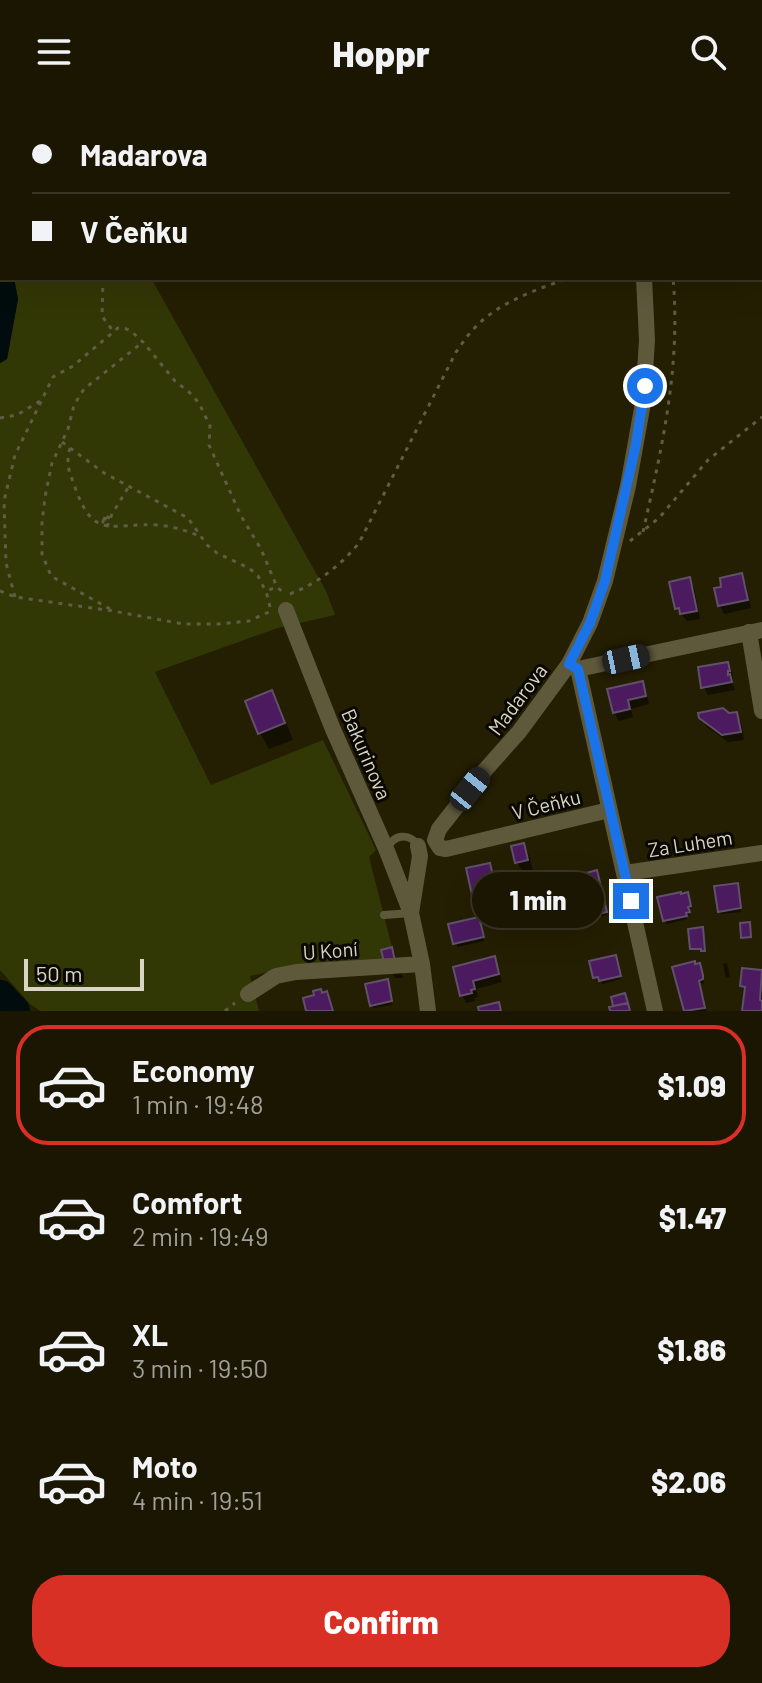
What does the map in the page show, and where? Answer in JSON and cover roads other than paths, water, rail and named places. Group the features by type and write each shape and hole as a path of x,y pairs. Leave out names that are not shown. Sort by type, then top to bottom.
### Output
{"street":[{"name":"Madarova","path":"446,849 436,844 435,834 573,666 605,581 643,403 647,340 644,280"},
{"name":"Bakurinova","path":"281,605 411,913 428,1011"},
{"path":"573,666 755,631 762,711"},
{"name":"V Čeňku","path":"573,666 625,873 655,1011"},
{"name":"V Čeňku","path":"446,849 609,810"},
{"name":"Bakurinova","path":"411,913 420,856 418,846"},
{"name":"Za Luhem","path":"625,873 762,853"},
{"name":"U Koní","path":"248,994 276,976 296,972 422,964"}],"lane":[{"path":"387,851 389,844 400,836 409,836 418,846"},
{"path":"384,915 411,913"}],"waterway":[{"path":"0,995 15,1011"}]}
